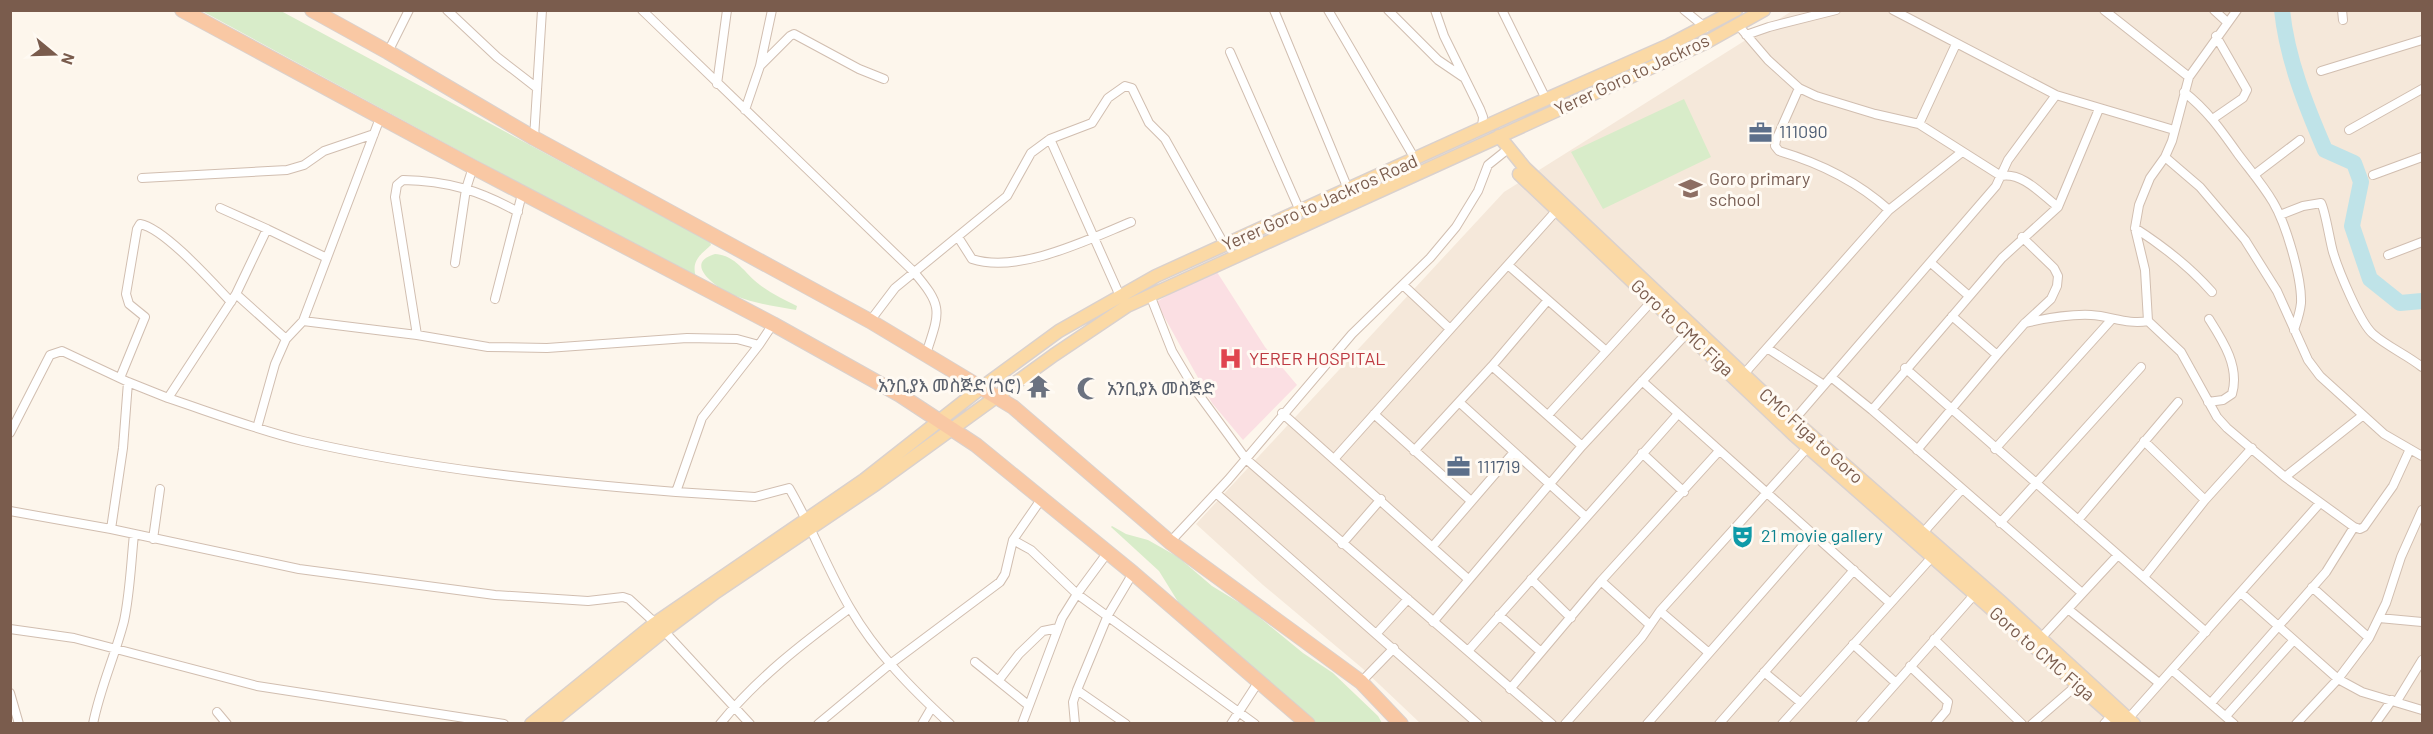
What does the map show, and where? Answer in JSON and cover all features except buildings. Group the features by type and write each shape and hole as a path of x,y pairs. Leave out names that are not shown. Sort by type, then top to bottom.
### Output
{"highway":[{"path":"182,10 473,168 773,324 900,395 976,445 1042,498 1308,723"},
{"path":"312,10 534,138 870,321 1012,407 1084,466 1170,542 1361,682 1401,723"}],"main road":[{"name":"Yerer Goro to Jackros Road","path":"946,426 981,388 1059,331 1156,276 1415,159 1485,123 1546,99 1706,28 1736,10"},
{"name":"Yerer Goro to Jackros","path":"946,426 996,397 1107,317 1150,295 1705,43 1742,30 1764,10"},
{"name":"CMC Figa to Goro","path":"1495,139 1504,151 1525,168 1743,375 2040,639 2128,722"},
{"name":"Goro to CMC Figa","path":"1504,151 1556,211 1808,447 2077,685 2108,719 2128,722"},
{"path":"531,723 659,627 810,523 864,480 946,426"},
{"path":"549,723 659,627"}],"street":[{"path":"388,52 409,10"},
{"path":"447,10 497,57 537,88"},
{"path":"642,10 913,271 929,290 938,316 926,354"},
{"path":"717,84 727,10"},
{"path":"745,110 760,66 772,10"},
{"path":"1274,10 1348,189"},
{"path":"1328,10 1415,159"},
{"path":"1388,10 1438,60 1463,77"},
{"path":"1435,10 1485,123"},
{"path":"1502,10 1546,99"},
{"path":"1684,10 1706,28"},
{"path":"1742,30 1769,27 1836,10"},
{"path":"1893,10 2056,95 2174,130"},
{"path":"2104,10 2189,77"},
{"path":"2214,10 2227,22"},
{"path":"2236,10 2189,77 2164,157 2143,194 2136,218 2135,228 2145,270 2148,321 2181,352 2217,417 2227,428 2285,477 2354,527 2364,527 2393,486 2410,449"},
{"path":"2342,10 2343,20"},
{"path":"534,138 542,11"},
{"path":"1742,30 1768,60 1799,88 1816,96 1875,114 1919,124 2001,176 2010,175 2025,181 2058,207"},
{"path":"760,66 794,34 859,69 884,79"},
{"path":"2214,118 2247,95 2247,90 2216,36"},
{"path":"2321,71 2422,40"},
{"path":"1919,124 1956,44"},
{"path":"1230,52 1300,211"},
{"path":"870,321 895,288 913,271 1007,196 1031,153 1050,139 1092,123 1108,98 1125,86 1132,88 1149,123 1165,139 1225,246"},
{"path":"1799,88 1775,146 1779,151 1828,169 1862,188 1889,210"},
{"path":"2349,130 2422,89"},
{"path":"2184,92 2214,118 2265,189 2280,215 2300,289 2301,303 2294,330"},
{"path":"1794,420 1996,186 2008,160 2056,95"},
{"path":"1872,410 1905,368 2022,237 2058,207 2099,109"},
{"path":"257,428 276,364 286,339 303,321 380,118"},
{"path":"142,178 287,170 304,165 324,151 374,134"},
{"path":"1050,139 1120,296"},
{"path":"2254,175 2300,141"},
{"path":"1170,542 1246,459 1282,413 1352,334 1430,258 1456,227 1478,191 1488,165 1504,151"},
{"path":"1743,375 1889,210 1962,152"},
{"path":"2164,157 2200,186 2234,225 2277,291 2308,360 2319,376 2384,434 2422,456"},
{"path":"2373,175 2422,157"},
{"path":"455,263 466,189 473,168"},
{"path":"417,335 396,190 403,180 434,180 483,194 518,212"},
{"path":"495,299 522,194"},
{"path":"2280,215 2316,203 2323,206 2336,262 2363,321 2370,332 2422,367"},
{"path":"220,208 327,258"},
{"path":"1335,458 1556,211"},
{"path":"958,237 972,259 980,262 1003,262 1025,260 1131,222"},
{"path":"120,378 145,316 129,304 126,294 137,229 140,224 162,235 231,302"},
{"path":"2135,228 2159,243 2200,278 2212,292"},
{"path":"168,398 236,294 267,229"},
{"path":"1917,450 2024,324 2051,299 2058,276 2054,268 2022,237"},
{"path":"2388,255 2422,242"},
{"path":"1931,262 1970,296"},
{"path":"1508,265 1605,350"},
{"path":"1403,285 1450,329"},
{"path":"236,294 286,339"},
{"path":"1150,295 1172,351 1194,388 1246,459 1552,723"},
{"path":"1414,451 1492,366 1548,300"},
{"path":"1548,415 1652,301"},
{"path":"2024,324 2075,315 2129,323 2148,321"},
{"path":"1952,316 1997,355"},
{"path":"1995,449 2112,319"},
{"path":"2208,402 2223,400 2232,394 2235,384 2226,345 2209,319"},
{"path":"303,321 417,335 488,348 547,348 687,338 737,339 759,345"},
{"path":"676,492 702,418 773,324"},
{"path":"1433,622 1582,446 1687,333"},
{"path":"1767,348 1824,385"},
{"path":"10,433 50,355 56,351 68,353 128,382 168,398 257,428 333,447 424,464 676,492 755,497 789,488 810,523 850,608 890,665 950,723"},
{"path":"1492,366 1582,446"},
{"path":"2000,523 2038,484 2141,367"},
{"path":"1905,368 2206,632"},
{"path":"1831,377 2082,593"},
{"path":"1642,381 1890,603"},
{"path":"111,529 123,448 128,382"},
{"path":"1459,402 1586,517"},
{"path":"2078,520 2178,402"},
{"path":"1282,413 1468,579"},
{"path":"1374,414 1471,501"},
{"path":"1468,651 1677,414"},
{"path":"2285,477 2362,416"},
{"path":"2144,441 2205,500"},
{"path":"1565,723 1642,637 1660,611 1808,447"},
{"path":"2144,577 2205,500 2252,448"},
{"path":"1510,688 1601,581 1719,451"},
{"path":"1433,546 1514,452"},
{"path":"1642,453 1684,492"},
{"path":"153,539 160,489"},
{"path":"1921,535 1962,489"},
{"path":"1216,493 1478,723"},
{"path":"818,723 1000,582 1005,574 1013,540 1042,498"},
{"path":"1342,544 1381,499"},
{"path":"2128,722 2159,683 2320,503"},
{"path":"2296,723 2338,679 2369,638 2422,510"},
{"path":"10,511 111,529 299,569 495,595 588,601 623,597 634,602 750,723"},
{"path":"2211,703 2326,572 2354,527"},
{"path":"1647,723 1814,533"},
{"path":"93,723 128,602 134,534"},
{"path":"1013,540 1031,550 1077,594 1255,723"},
{"path":"1022,723 1058,628 1077,594 1108,552"},
{"path":"2040,639 2117,556"},
{"path":"1782,723 1932,557"},
{"path":"1719,723 1854,570"},
{"path":"1075,723 1073,702 1077,690 1108,615 1132,573"},
{"path":"1531,579 1571,618"},
{"path":"1601,581 1650,625"},
{"path":"2312,587 2369,638"},
{"path":"2241,593 2338,679 2362,692 2421,708"},
{"path":"1860,723 1974,595"},
{"path":"1377,633 1408,599"},
{"path":"720,723 798,647 850,608"},
{"path":"2068,609 2159,683"},
{"path":"1660,611 1709,653"},
{"path":"1499,615 1541,652"},
{"path":"2379,618 2422,622"},
{"path":"999,680 1019,654 1042,631 1058,628"},
{"path":"10,629 55,634 257,687 504,723"},
{"path":"1935,639 2022,723"},
{"path":"2226,716 2294,641"},
{"path":"1853,644 1896,683"},
{"path":"1361,682 1394,648"},
{"path":"2375,723 2395,701 2421,660"},
{"path":"975,662 1028,705"},
{"path":"1910,666 1948,702 1946,711 1935,723"},
{"path":"2172,670 2234,723"},
{"path":"1764,672 1800,702"},
{"path":"1231,723 1259,681"},
{"path":"2032,723 2077,685"},
{"path":"1077,690 1126,723"},
{"path":"10,693 12,712 19,723"},
{"path":"924,722 932,707"},
{"path":"217,712 227,723"}],"shaded area":[{"path":"1792,11 2422,11 2422,723 1420,723 1362,668 1263,585 1196,524 1504,192"},
{"name":"YERER HOSPITAL","path":"1215,269 1265,347 1297,385 1243,440 1212,403 1156,302"}],"green space":[{"path":"202,11 281,11 710,242 711,245 696,262 695,279"},
{"path":"1684,99 1711,157 1603,209 1571,152"},
{"path":"715,254 735,261 760,285 797,306 796,310 751,301 721,289 702,270 701,264 705,258"},
{"path":"1112,526 1126,534 1148,540 1178,557 1212,586 1248,608 1303,653 1333,673 1378,716 1382,723 1315,723 1185,613 1159,571"}],"waterway":[{"path":"2282,10 2293,64 2304,99 2325,150 2354,163 2361,182 2352,226 2370,279 2400,303 2422,301"}],"place":[{"name":"111090","path":"1761,132"},
{"name":"Goro primary school","path":"1691,189"},
{"name":"YERER HOSPITAL","path":"1231,359"},
{"name":"አንቢያእ መስጅድ (ጎሮ)","path":"1038,386"},
{"name":"አንቢያእ መስጅድ","path":"1089,389"},
{"name":"111719","path":"1459,467"},
{"name":"21 movie gallery","path":"1743,536"}]}
